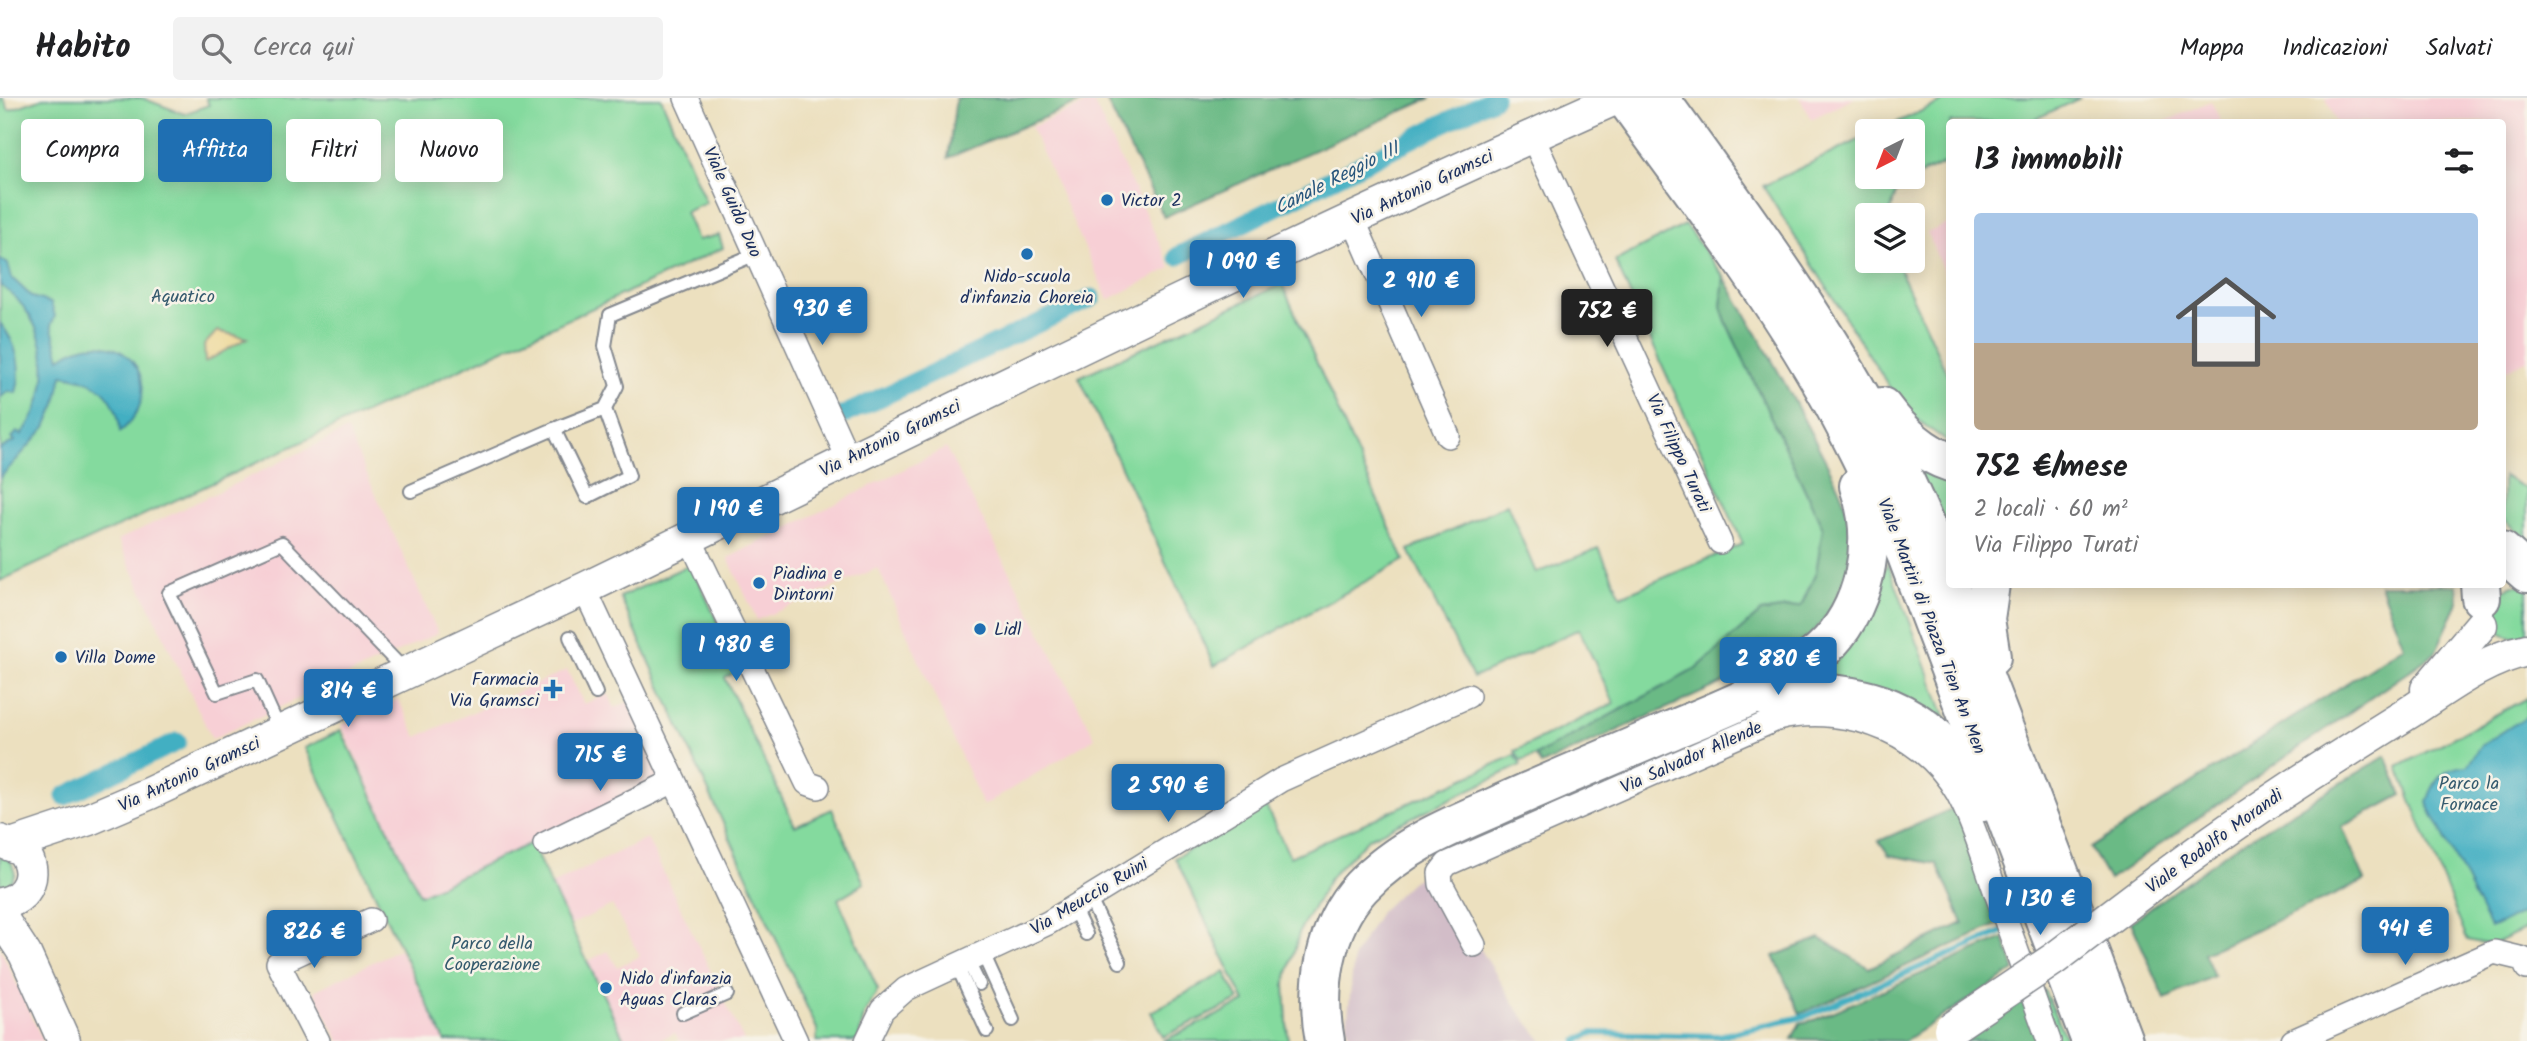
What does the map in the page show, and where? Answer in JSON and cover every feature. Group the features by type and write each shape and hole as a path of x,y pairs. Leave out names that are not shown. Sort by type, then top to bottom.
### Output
{"highway":[{"name":"Viale Martiri di Piazza Tien An Men","path":"1625,98 1836,352 1891,451 1923,520 1946,579"},
{"name":"Viale Martiri di Piazza Tien An Men","path":"1660,98 1769,273 1814,370 1878,489 1907,556 2091,1041"},
{"path":"1836,352 1896,426 1917,445 1946,460"},
{"path":"1325,1041 1320,995 1323,969 1335,930 1360,888 1387,863 1413,845 1464,820 1750,696 1821,651 1847,619 1862,582 1868,549 1868,523 1841,419"},
{"path":"2506,555 2527,573"},
{"name":"Viale Martiri di Piazza Tien An Men","path":"1950,588 2123,1041"},
{"path":"1990,588 1987,631 2006,732"},
{"path":"1750,696 1797,691 1837,692 1868,699 1899,712 1927,729 1964,768 1982,800 1997,837 2038,901"}],"street":[{"name":"Viale Guido Duo","path":"686,98 848,458"},
{"name":"Via Antonio Gramsci","path":"7,842 89,819 281,731 584,588 848,458 1353,219 1617,98"},
{"name":"Via Filippo Turati","path":"1532,136 1720,542"},
{"path":"1353,219 1448,436"},
{"path":"689,537 807,783 818,787"},
{"path":"2506,584 2527,573"},
{"path":"584,588 796,1041"},
{"name":"Viale Rodolfo Morandi","path":"2487,593 2498,645 2520,650"},
{"name":"Viale Rodolfo Morandi","path":"2397,720 2442,674 2487,593"},
{"name":"Viale Rodolfo Morandi","path":"1941,1035 2054,959 2276,796 2397,720 2520,650"},
{"name":"Via Meuccio Ruini","path":"872,1038 882,1010 892,998 1036,929 1281,780 1468,695"},
{"name":"Via Salvador Allende","path":"1474,945 1441,884 1440,873 1447,864 1777,719 1826,713 1855,717 1882,726 1912,744 1934,764 1964,804 2049,1041"},
{"path":"545,844 674,781"},
{"name":"Via Antonio Gramsci","path":"0,904 12,902 30,879 89,819"},
{"name":"Via Antonio Gramsci","path":"7,842 27,855 30,879"},
{"path":"25,954 30,879"},
{"path":"0,916 25,954 64,1041"},
{"path":"318,1041 278,963 371,920"},
{"path":"2293,1041 2494,952 2525,963"}],"lane":[{"path":"411,491 605,409 617,386 606,346 610,315 756,254"},
{"path":"554,429 587,497 629,477 605,409"},
{"path":"281,731 257,680 217,693 169,593 282,543 406,672"},
{"path":"570,637 596,693"},
{"path":"1081,902 1086,934"},
{"path":"1081,902 1120,962"},
{"path":"969,960 979,984"},
{"path":"969,960 1013,1020"},
{"path":"969,960 987,1031"},
{"path":"683,1013 727,994"}],"shaded area":[{"path":"1800,98 1855,98 1811,119"},
{"path":"2326,98 2527,98 2527,361 2506,370 2506,119 2335,119"},
{"path":"1093,101 1171,268 1108,300 1031,127"},
{"path":"2211,101 2220,119 2171,119"},
{"path":"1946,224 1946,277 1927,233"},
{"path":"347,430 438,633 212,739 118,540"},
{"path":"946,448 1095,738 983,806 878,568 757,620 728,558"},
{"path":"567,670 584,704 608,693 615,708 628,702 666,780 420,895 341,725 398,699 417,737"},
{"path":"647,838 744,1041 679,1041 675,1033 656,1041 561,1041 554,978 608,951 617,967 640,956 612,905 571,925 551,885"},
{"path":"1431,869 1520,1013 1543,1041 1351,1041 1347,1025 1354,956 1380,912 1411,882"},
{"path":"0,948 43,1041 0,1041"},
{"path":"399,949 445,1041 339,1041 314,991"}],"green space":[{"name":"Aquatico","path":"0,98 3,98 9,110 43,98 142,98 184,114 209,105 206,98 661,98 706,203 685,212 697,240 719,235 723,248 0,581"},
{"path":"956,98 1090,98 948,158"},
{"path":"1105,98 1431,98 1164,217"},
{"path":"1950,98 2080,98 2035,119 1946,119 1946,162 1925,173 1925,119 1904,119"},
{"path":"1855,142 1855,189 1898,189 1893,203 1855,203 1855,273 1901,273 1946,371 1946,441 1903,409 1763,186"},
{"path":"1685,225 1724,277 1721,307 1727,324 1823,528 1816,573 1801,606 1761,612 1696,669 1536,756 1521,761 1515,751 1614,703 1579,629 1473,678 1409,550 1507,504 1536,573 1599,548 1621,596 1743,544 1615,261"},
{"path":"1724,277 1786,385 1841,493 1850,525 1851,545 1842,585 1834,604 1822,621 1794,651 1541,765 1536,757 1542,752 1696,669 1761,612 1801,606 1816,573 1823,528 1727,324 1721,307"},
{"path":"1282,284 1404,560 1214,666 1079,377"},
{"path":"1914,461 1946,472 1946,538"},
{"path":"2506,478 2527,489 2527,540 2506,521"},
{"path":"1888,563 1947,722 1823,678 1821,672"},
{"path":"691,564 739,670 725,678 795,826 832,809 864,883 838,899 878,990 864,1015 858,1041 817,1041 817,1029 620,597"},
{"path":"2514,585 2527,586 2527,635 2503,634 2492,623 2492,610 2498,596"},
{"path":"2381,588 2457,588 2458,603 2435,653 2109,880 2091,848 2404,646"},
{"name":"Parco la Fornace","path":"2527,698 2527,928 2491,945 2467,940 2398,767"},
{"name":"Parco della Cooperazione","path":"341,730 420,895 531,843 625,1041 445,1041 305,748"},
{"path":"1515,755 1521,765 1369,838 1332,875 1300,930 1285,984 1288,1041 1163,1041 1245,1002 1175,858 1265,805 1290,857"},
{"path":"2386,756 2402,795 2342,827 2365,881 2204,953 2214,976 2165,999 2131,922 2233,848"},
{"path":"1958,806 1999,924 1800,1014 1774,956 1820,938 1869,968 1963,923 1937,864 1889,855 1879,841"},
{"path":"0,856 11,861 15,874 9,886 0,889"},
{"path":"2004,938 2015,970 1904,1041 1792,1039 1800,1023 1814,1020"},
{"path":"1225,972 1239,1000 1163,1037 1151,1012"},
{"path":"2044,990 2067,1041 2057,1041 2038,994"},
{"path":"2023,1001 2040,1041 1962,1041"}],"sand":[{"path":"217,331 247,338 205,362 204,345"}],"water":[{"path":"0,259 8,264 12,278 32,297 51,303 55,316 51,325 60,358 82,347 102,345 119,351 133,362 141,377 142,395 136,414 120,432 115,408 103,391 86,380 62,375 56,404 46,427 0,478 0,449 15,441 12,438 17,432 21,435 33,417 41,397 44,355 30,316 17,299 0,285"},
{"path":"0,323 14,347 19,374 16,393 8,391 0,398"},
{"name":"Parco la Fornace","path":"2527,716 2527,911 2490,928 2427,803 2432,788 2445,772 2467,766 2481,746"}],"waterway":[{"name":"Canale Reggio III","path":"1178,256 1494,98"},
{"name":"Canale Reggio III","path":"835,419 1092,298"},
{"name":"Canale Reggio III","path":"65,796 177,742"},
{"path":"1577,1041 1591,1033 1719,1036 1806,1016 2004,931"}],"place":[{"name":"Victor 2","path":"1107,200"},
{"name":"Nido-scuola d'infanzia Choreia","path":"1027,254"},
{"name":"Piadina e Dintorni","path":"759,583"},
{"name":"Lidl","path":"980,629"},
{"name":"Villa Dome","path":"61,657"},
{"name":"Farmacia Via Gramsci","path":"553,689"},
{"name":"Nido d'infanzia Aguas Claras","path":"606,988"}]}
